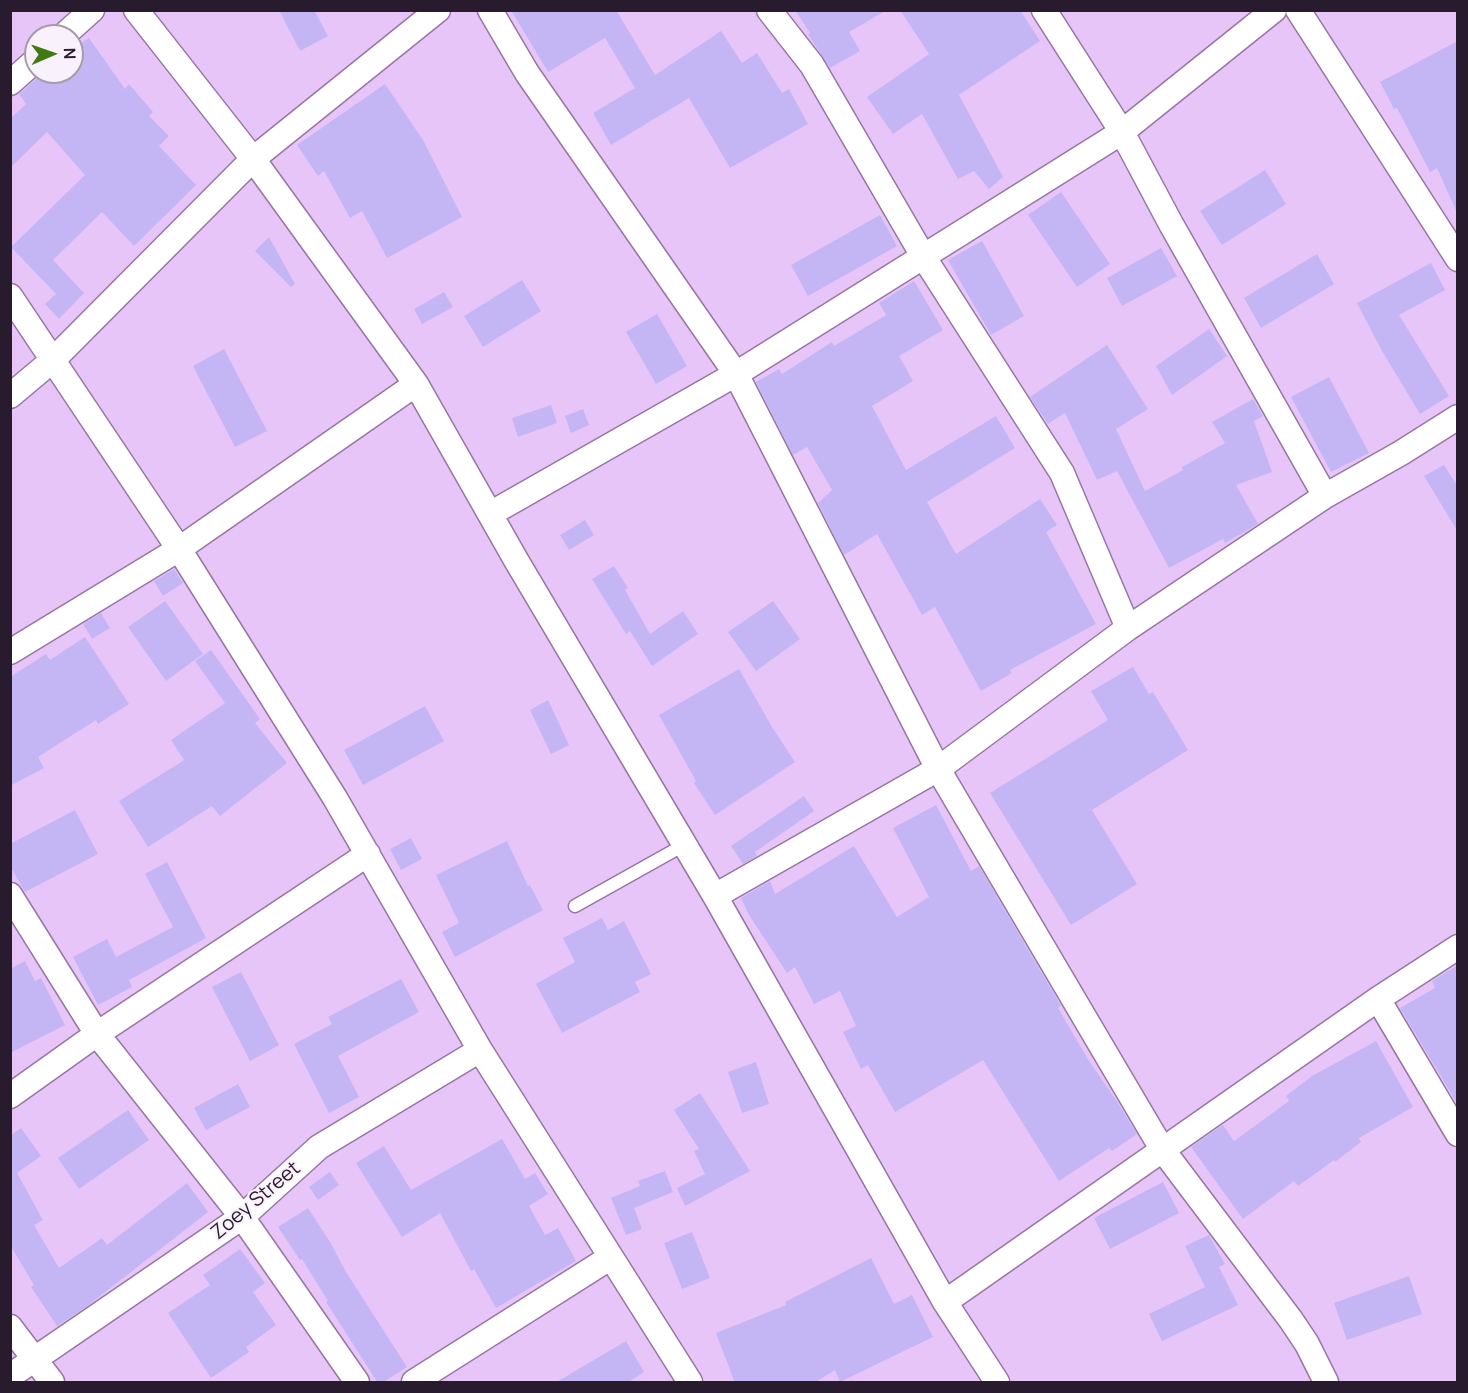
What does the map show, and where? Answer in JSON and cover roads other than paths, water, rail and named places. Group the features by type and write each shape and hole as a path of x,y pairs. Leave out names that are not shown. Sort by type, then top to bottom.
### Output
{"street":[{"path":"76,24 92,10"},
{"path":"136,10 253,159 416,384 714,896 945,1302 997,1383"},
{"path":"10,396 54,359 253,159 438,10"},
{"path":"490,10 527,73 736,374 938,769 1162,1149 1308,1344 1326,1383"},
{"path":"769,10 812,65 923,256 1062,473 1128,628"},
{"path":"1044,10 1122,132 1171,224 1325,496"},
{"path":"490,514 736,374 1122,132 1275,10"},
{"path":"1298,10 1458,259"},
{"path":"10,83 24,71"},
{"path":"10,296 179,549 335,798 480,1050 690,1383"},
{"path":"10,652 179,549 416,384"},
{"path":"714,896 938,769 1128,628 1325,496 1401,453 1458,417"},
{"path":"10,1096 98,1034 368,854"},
{"path":"10,895 98,1034 242,1217 357,1383"},
{"path":"945,1302 1378,999 1458,946"},
{"path":"1378,999 1458,1134"},
{"name":"Zoey Street","path":"10,1376 242,1217 320,1147 480,1050"},
{"path":"414,1383 611,1257"},
{"path":"10,1327 52,1383"}],"lane":[{"path":"575,906 684,845"}]}
